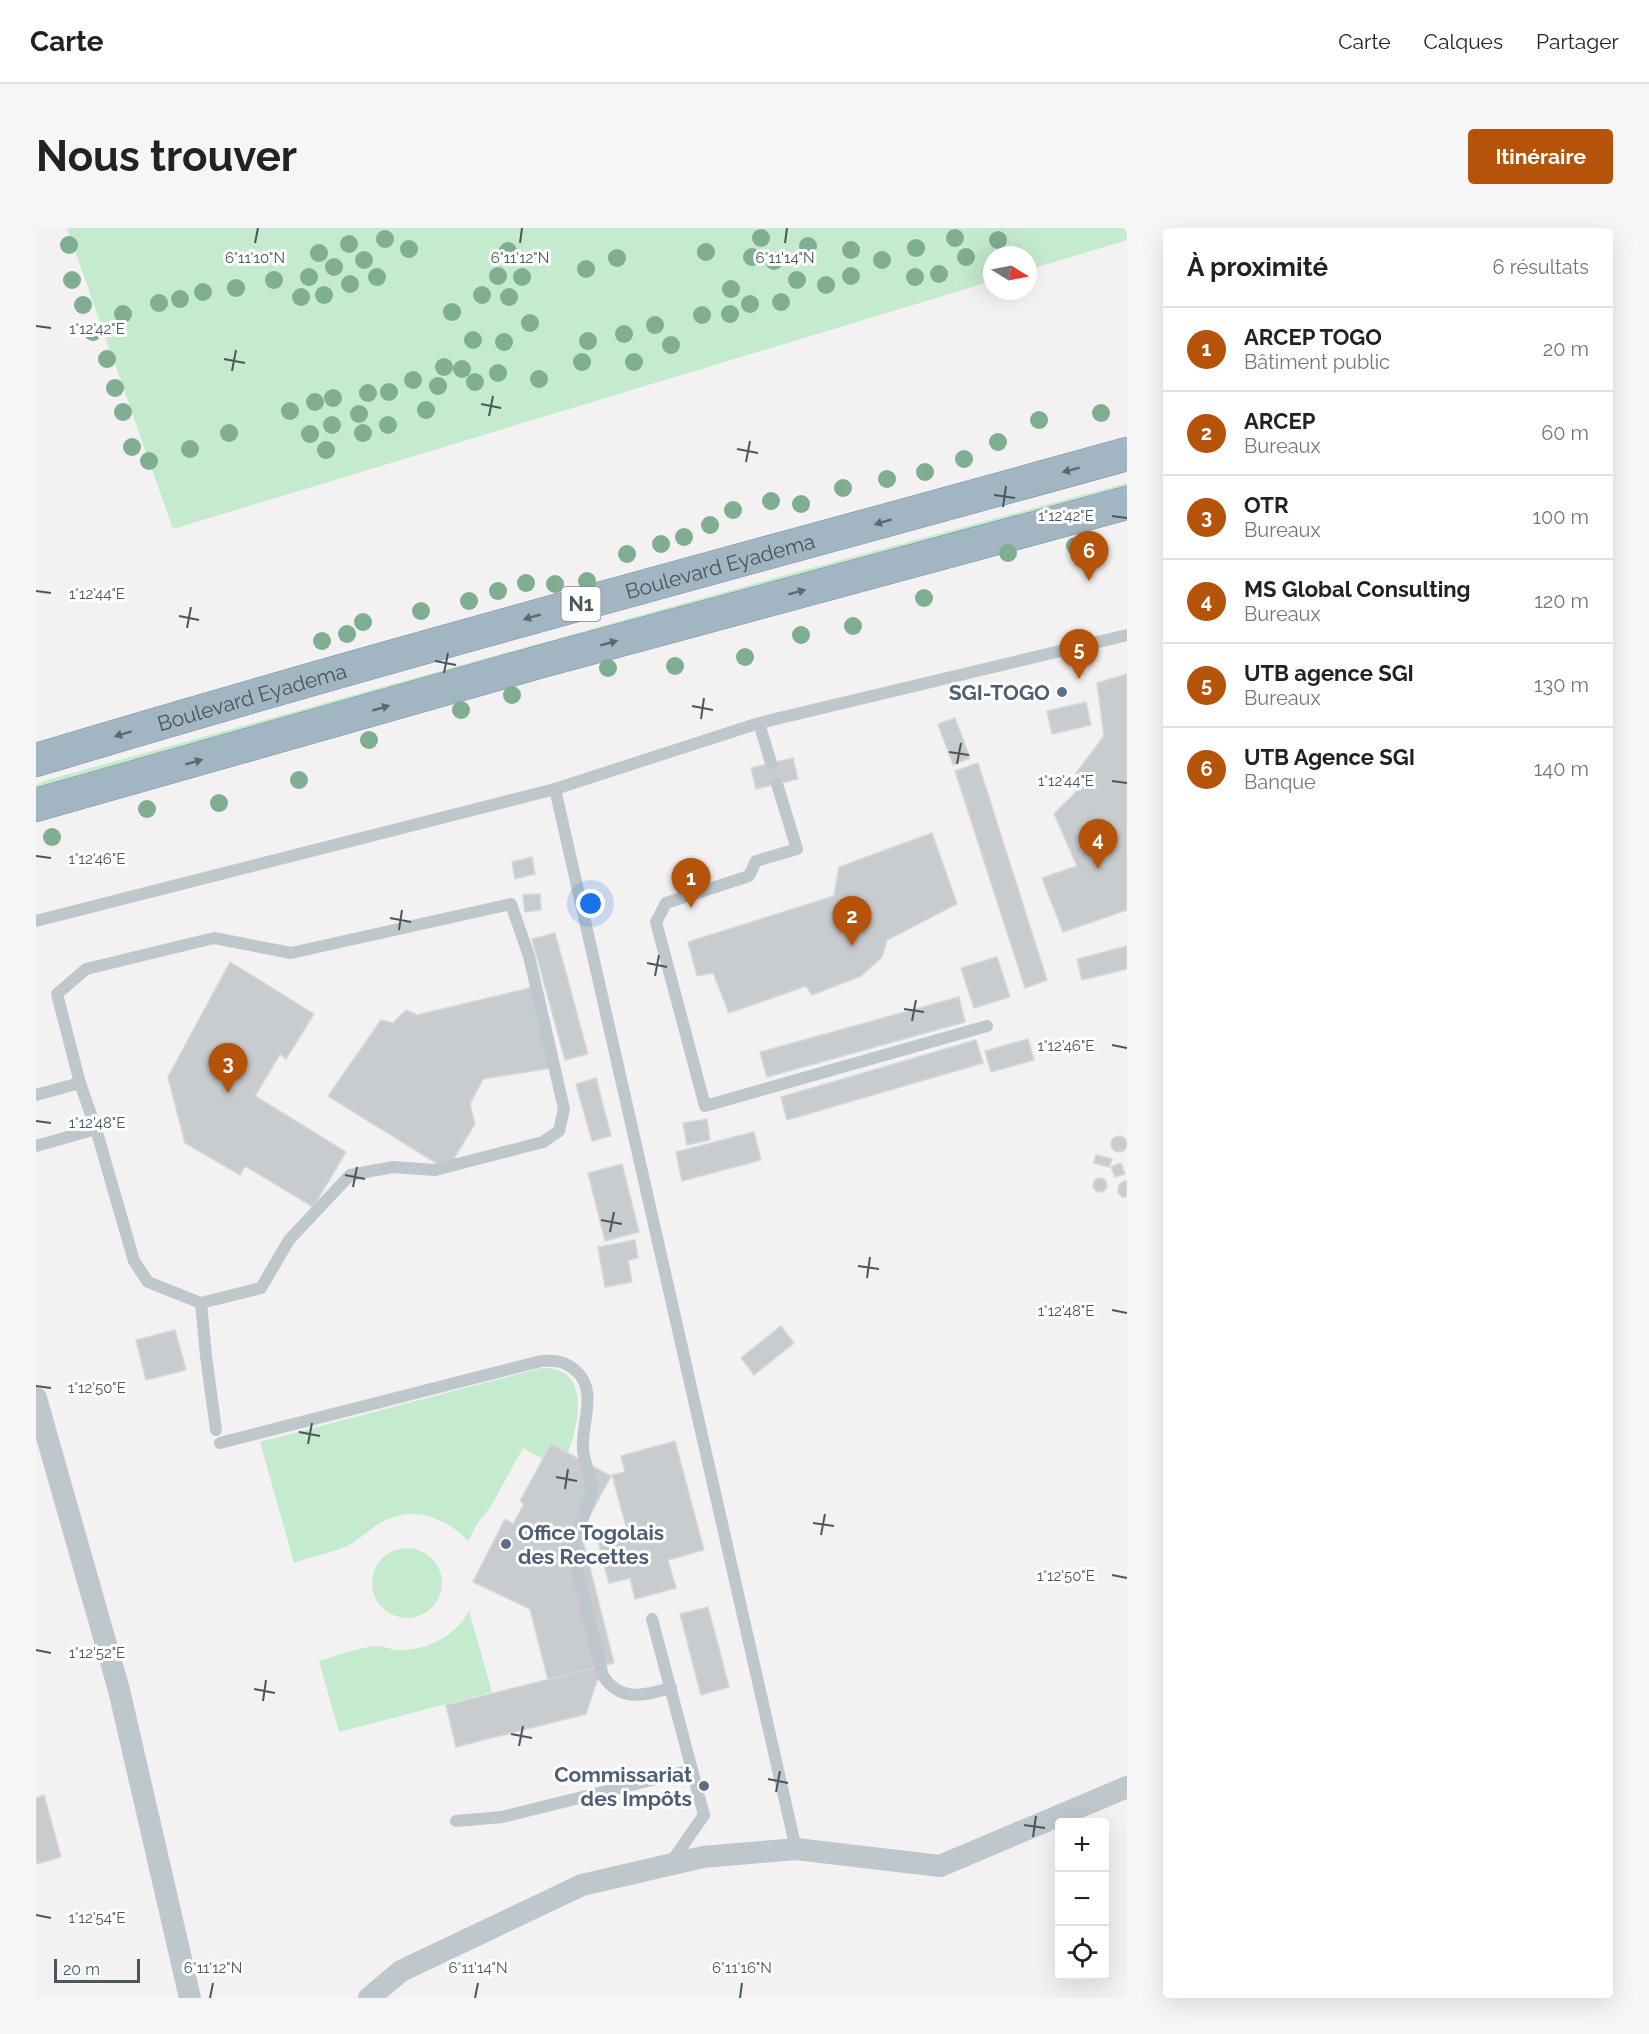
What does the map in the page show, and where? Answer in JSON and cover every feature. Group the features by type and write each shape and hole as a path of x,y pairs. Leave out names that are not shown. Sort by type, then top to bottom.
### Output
{"highway":[{"name":"Boulevard Eyadema","path":"36,760 195,712 522,620 1127,454"},
{"name":"Boulevard Eyadema","path":"36,805 539,662 1127,503"}],"street":[{"path":"36,1398 119,1690 190,1998"},
{"path":"369,1998 401,1971 582,1885 703,1857 796,1849 940,1866 1127,1787"}],"lane":[{"path":"36,921 555,789 759,723 1127,635"},
{"path":"759,723 771,763"},
{"path":"777,784 797,849 756,861 749,876 666,903 656,922 705,1106 987,1026"},
{"path":"555,789 796,1849"},
{"path":"511,904 529,956 564,1108 559,1131 543,1142 435,1170 393,1167 350,1175 289,1240 261,1288 201,1303 148,1282 134,1261 96,1129 80,1083 57,994 86,969 214,938 291,953 511,904"},
{"path":"36,1095 80,1083"},
{"path":"36,1146 96,1129"},
{"path":"201,1303 216,1430"},
{"path":"220,1443 541,1361 561,1361 570,1365 578,1371 588,1392 582,1445 591,1484 587,1509 577,1533 574,1554 603,1676 613,1689 630,1695 645,1695 670,1688"},
{"path":"652,1619 704,1815 669,1865"},
{"path":"456,1821 502,1817 692,1770"}],"green space":[{"path":"67,228 1127,228 1127,240 1037,267 1037,246 983,246 983,284 173,529"},
{"path":"1127,483 1127,493 36,796 36,785 44,781 793,573"},
{"path":"541,1368 559,1370 570,1379 576,1391 578,1406 576,1423 561,1469 523,1448 491,1506 477,1524 468,1541 437,1519 426,1515 402,1515 377,1525 347,1546 294,1563 260,1442"},
{"path":"407,1548 420,1551 432,1558 439,1570 442,1583 439,1596 432,1608 420,1615 407,1618 394,1615 382,1608 375,1596 372,1583 375,1570 382,1558 394,1551"},
{"path":"469,1611 492,1692 339,1732 319,1661 373,1646 407,1650 428,1645 455,1629"}],"building":[{"path":"1127,674 1127,910 1063,932 1042,878 1077,866 1054,814 1083,785 1076,773 1104,736 1097,683"},
{"path":"1086,702 1091,725 1052,734 1047,711"},
{"path":"955,718 970,758 953,765 938,724"},
{"path":"793,758 798,779 756,789 751,768"},
{"path":"978,763 1047,980 1025,988 955,771"},
{"path":"932,833 957,904 887,940 882,957 861,976 812,995 806,986 729,1013 713,973 697,976 688,942 834,896 839,867"},
{"path":"532,857 535,874 515,879 512,862"},
{"path":"540,894 541,910 525,912 523,895"},
{"path":"555,933 588,1054 565,1060 532,939"},
{"path":"1127,946 1127,969 1082,980 1077,959"},
{"path":"997,957 1010,997 974,1008 961,968"},
{"path":"230,962 314,1014 286,1059 280,1054 255,1096 346,1152 313,1207 245,1166 240,1175 185,1143 168,1077"},
{"path":"534,987 551,1068 483,1079 470,1104 475,1124 447,1170 328,1096 381,1020 393,1023 406,1010 417,1015"},
{"path":"959,997 965,1022 767,1077 760,1052"},
{"path":"1028,1039 1034,1060 991,1072 985,1051"},
{"path":"976,1040 983,1063 787,1120 781,1097"},
{"path":"596,1078 611,1136 592,1141 576,1084"},
{"path":"707,1119 710,1140 687,1145 683,1123"},
{"path":"754,1132 761,1160 682,1181 676,1152"},
{"path":"1116,1136 1122,1136 1127,1144 1125,1150 1116,1152 1111,1147 1111,1141"},
{"path":"1096,1155 1112,1159 1109,1167 1094,1163"},
{"path":"1121,1163 1125,1174 1115,1177 1111,1167"},
{"path":"622,1164 639,1232 605,1241 588,1173"},
{"path":"1097,1178 1103,1178 1107,1185 1103,1192 1097,1192 1093,1188 1093,1182"},
{"path":"1127,1181 1127,1197 1122,1197 1118,1192 1119,1185"},
{"path":"635,1240 638,1258 628,1260 632,1282 605,1287 598,1247"},
{"path":"781,1326 794,1343 754,1375 741,1358"},
{"path":"175,1330 186,1370 146,1380 136,1340"},
{"path":"675,1441 704,1550 668,1560 676,1588 635,1599 630,1578 609,1583 598,1541 628,1533 612,1475 625,1472 621,1456"},
{"path":"551,1444 611,1476 581,1532 614,1663 548,1680 530,1609 473,1582 505,1519 513,1524 524,1504 520,1501"},
{"path":"708,1607 729,1687 701,1695 680,1614"},
{"path":"602,1666 586,1714 456,1747 446,1705"},
{"path":"44,1795 61,1857 36,1864 36,1798"}],"place":[{"name":"UTB Agence SGI","path":"1089,581"},
{"name":"UTB agence SGI","path":"1079,679"},
{"name":"SGI-TOGO","path":"1062,692"},
{"name":"MS Global Consulting","path":"1098,869"},
{"name":"ARCEP TOGO","path":"691,908"},
{"name":"ARCEP","path":"852,946"},
{"name":"OTR","path":"228,1093"},
{"name":"Office Togolais des Recettes","path":"506,1544"},
{"name":"Commissariat des Impôts","path":"704,1786"}]}
